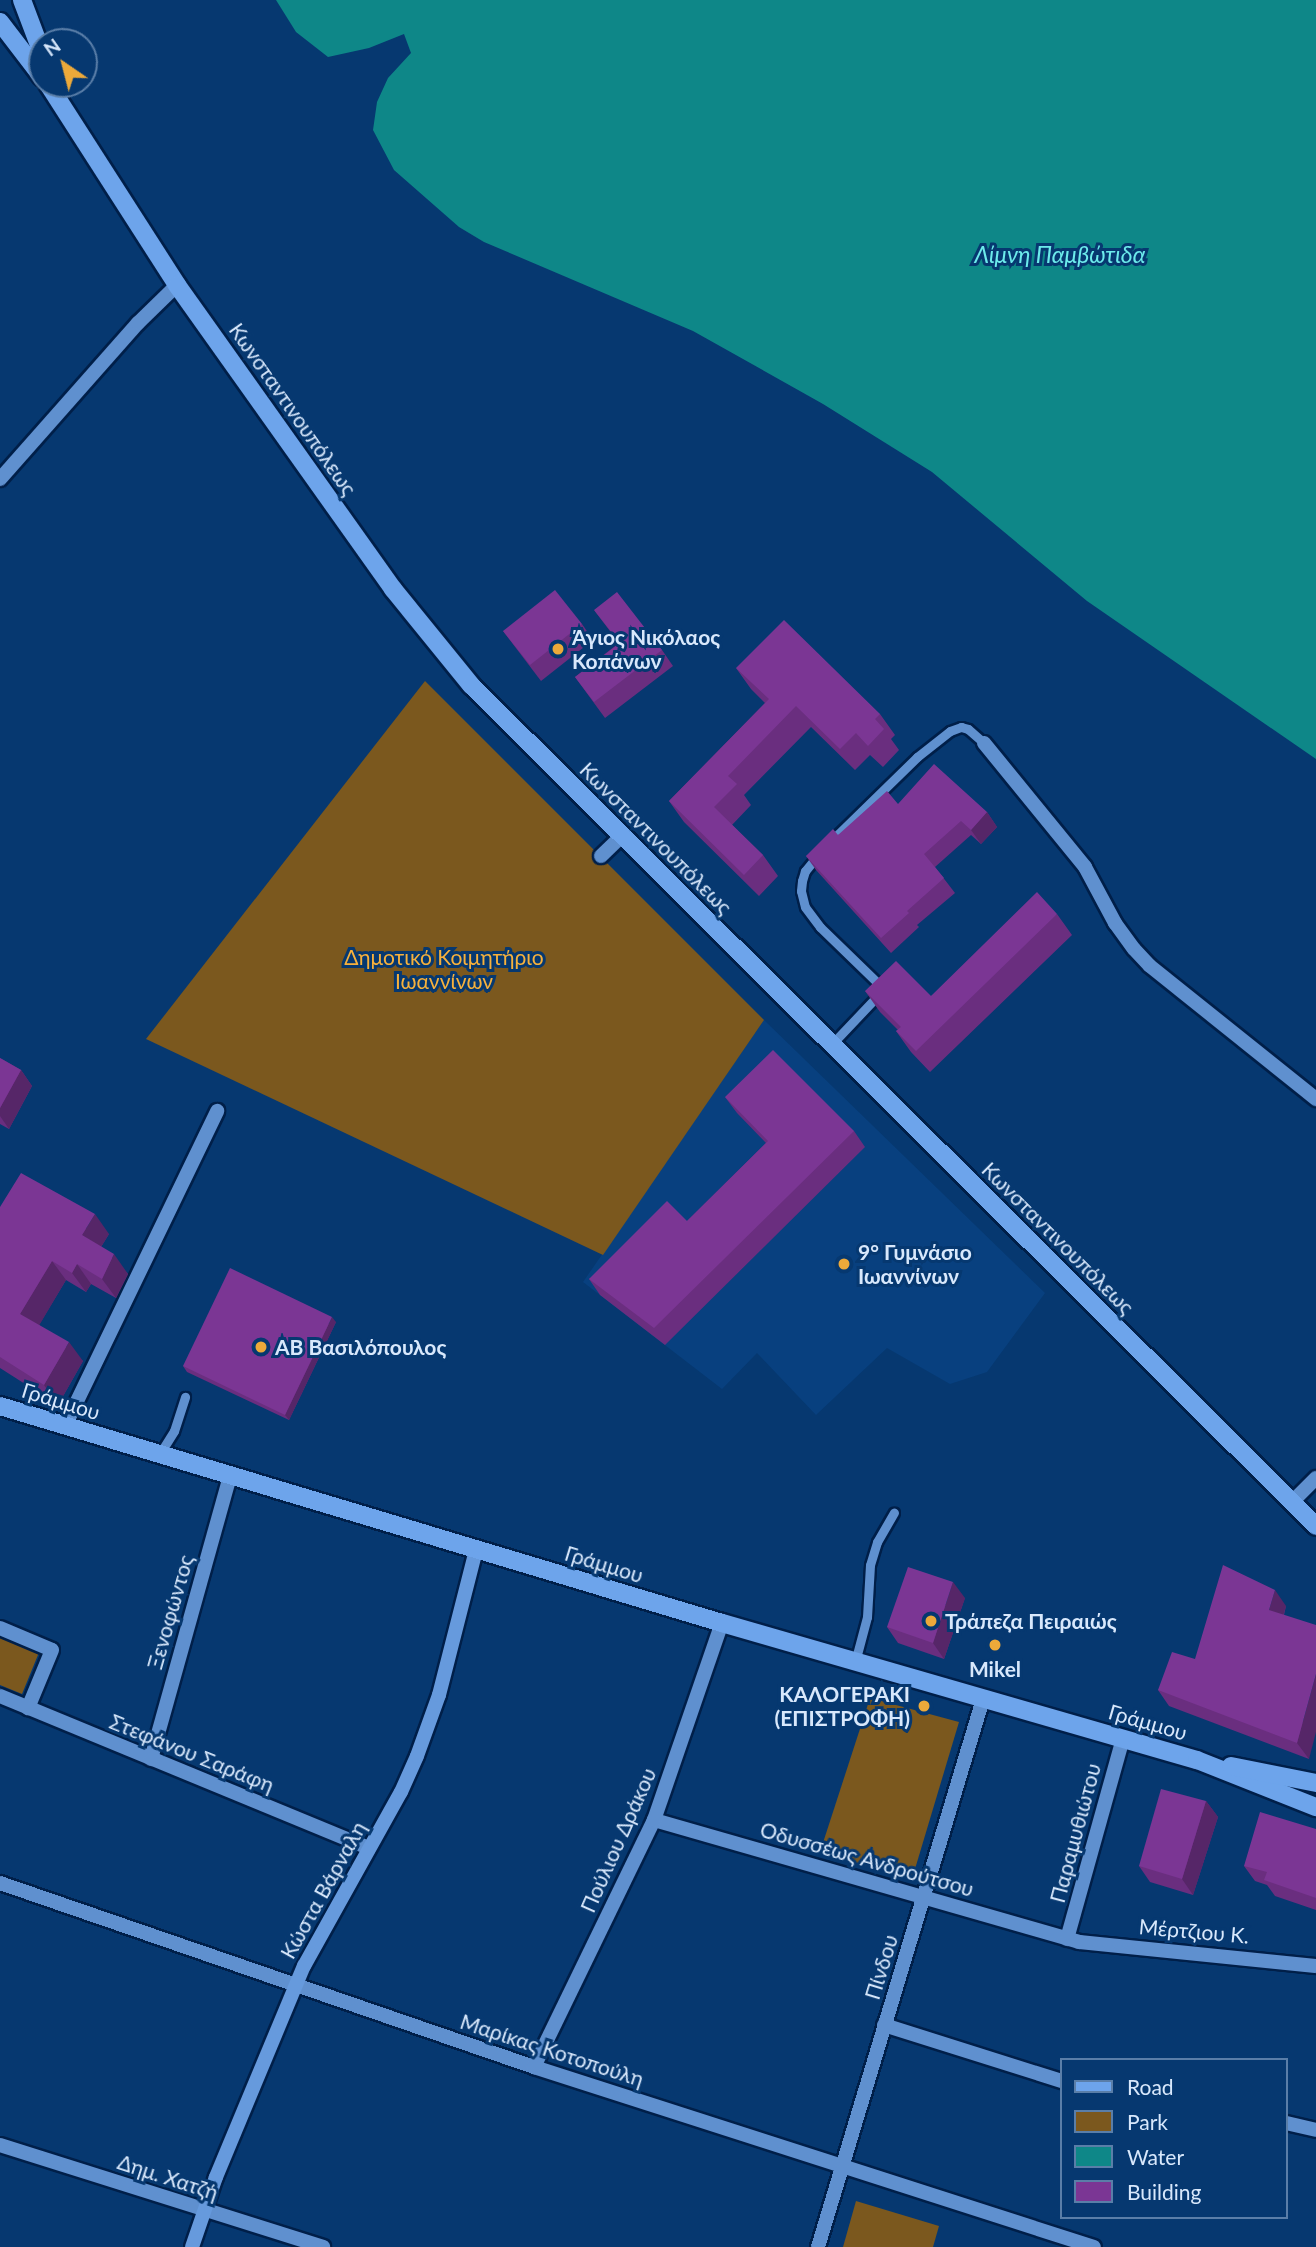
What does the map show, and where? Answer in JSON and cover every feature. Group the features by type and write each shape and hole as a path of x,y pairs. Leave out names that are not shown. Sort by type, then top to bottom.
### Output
{"main road":[{"path":"22,0 33,28"},
{"path":"0,22 28,59"},
{"name":"Κωνσταντινουπόλεως","path":"61,98 177,285 426,632 478,692 1316,1526"},
{"name":"Γράμμου","path":"0,1406 722,1623 1197,1760 1316,1807"},
{"name":"Γράμμου","path":"1197,1760 1316,1783"}],"street":[{"path":"0,479 138,323 177,285"},
{"path":"984,743 1085,867 1115,923 1134,949 1150,966 1316,1099"},
{"path":"601,856 622,836"},
{"path":"65,1426 217,1111"},
{"name":"Ξενοφώντος","path":"151,1759 230,1477"},
{"path":"1292,1502 1316,1478"},
{"name":"Κώστα Βάρναλη","path":"192,2247 204,2210 295,1985 401,1792 429,1725 477,1550"},
{"name":"Πούλιου Δράκου","path":"534,2067 654,1820 722,1623"},
{"path":"0,1628 52,1650 28,1708"},
{"name":"Στεφάνου Σαράφη","path":"0,1696 369,1848"},
{"name":"Πίνδου","path":"818,2247 982,1699"},
{"name":"Παραμυθιώτου","path":"1067,1939 1123,1738"},
{"name":"Οδυσσέως Ανδρούτσου","path":"654,1820 1067,1939"},
{"name":"Μαρίκας Κοτοπούλη","path":"0,1883 534,2067 1094,2247"},
{"name":"Μέρτζιου Κ.","path":"1067,1939 1316,1966"},
{"path":"884,2025 1060,2080"},
{"path":"1288,2123 1316,2130"},
{"name":"Δημ. Χατζή","path":"0,2145 323,2247"}],"lane":[{"path":"831,1045 884,989 811,918 801,891 805,871 814,858 936,740 961,727 984,743"},
{"path":"159,1455 174,1431 185,1397"},
{"path":"855,1662 867,1617 870,1565 877,1542 894,1512"}],"shaded area":[{"path":"764,1020 1045,1293 987,1372 950,1384 887,1348 816,1415 757,1353 722,1389 583,1282"}],"green space":[{"name":"Δημοτικό Κοιμητήριο Ιωαννίνων","path":"425,681 764,1020 603,1255 146,1039"},
{"path":"0,1634 40,1650 22,1694 0,1685"},
{"path":"870,1698 959,1722 912,1879 820,1852"},
{"path":"856,2201 939,2226 933,2247 843,2247"}],"water":[{"name":"Λίμνη Παμβώτιδα","path":"276,0 1316,0 1316,759 1087,601 932,472 823,404 693,331 484,242 459,227 394,170 373,130 377,102 388,78 411,53 404,34 369,48 328,57 296,32"}],"building":[{"path":"555,590 582,624 530,665 503,631"},
{"path":"617,592 662,650 594,702 575,677 620,643 594,610"},
{"path":"784,620 880,714 875,719 884,729 868,746 856,733 840,749 796,706 728,776 737,784 714,807 763,855 744,875 669,801 769,699 736,668"},
{"path":"934,764 987,812 971,830 961,821 924,854 944,878 881,938 806,856 833,829 838,835 887,791 898,804"},
{"path":"1037,892 1057,914 916,1051 896,1031 901,1027 865,991 896,961 931,996"},
{"path":"773,1050 854,1131 654,1328 589,1279 667,1201 687,1221 768,1141 725,1097"},
{"path":"0,1058 21,1070 0,1108"},
{"path":"21,1173 95,1214 82,1235 114,1254 102,1279 77,1264 72,1273 52,1261 20,1314 69,1342 44,1385 0,1357 0,1207"},
{"name":"ΑΒ Βασιλόπουλος","path":"230,1268 332,1317 285,1415 183,1366"},
{"path":"1223,1565 1275,1590 1269,1610 1316,1625 1316,1674 1297,1743 1158,1690 1172,1652 1195,1659"},
{"path":"908,1567 953,1582 933,1643 887,1627"},
{"path":"1161,1789 1206,1801 1182,1879 1139,1866"},
{"path":"1260,1812 1316,1829 1316,1898 1264,1880 1267,1872 1244,1866"}],"place":[{"name":"Άγιος Νικόλαος Κοπάνων","path":"558,649"},
{"name":"9° Γυμνάσιο Ιωαννίνων","path":"844,1264"},
{"name":"ΑΒ Βασιλόπουλος","path":"261,1347"},
{"name":"Τράπεζα Πειραιώς","path":"931,1621"},
{"name":"Mikel","path":"995,1645"},
{"name":"ΚΑΛΟΓΕΡΑΚΙ (ΕΠΙΣΤΡΟΦΗ)","path":"924,1706"}]}
